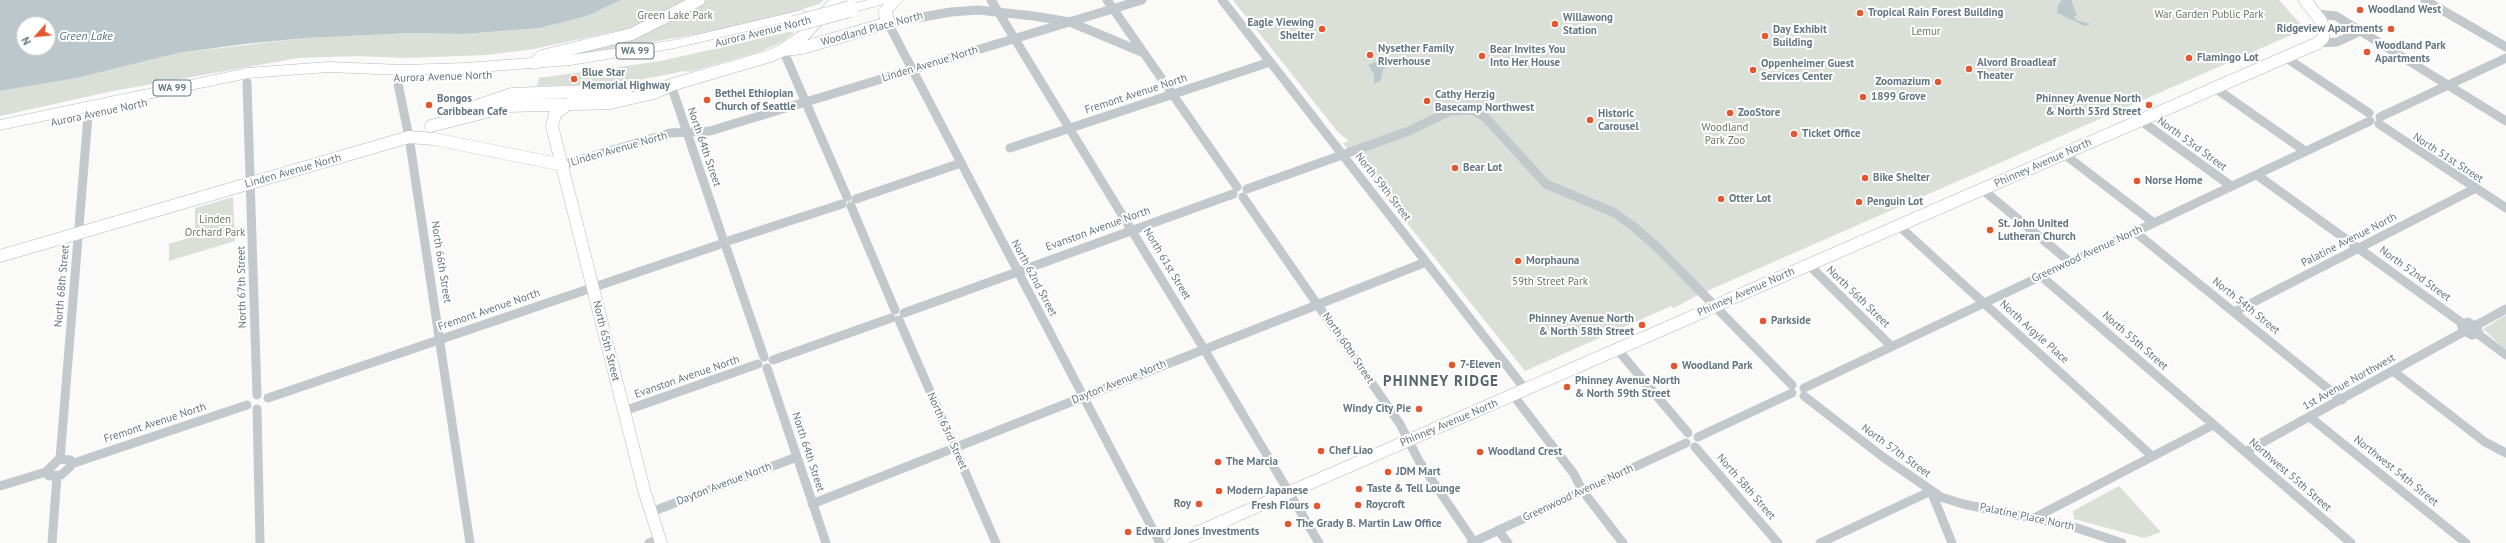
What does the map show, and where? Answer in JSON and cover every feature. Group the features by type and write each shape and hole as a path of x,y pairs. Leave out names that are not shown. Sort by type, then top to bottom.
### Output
{"highway":[{"name":"Aurora Avenue North","path":"0,134 247,84 310,78 397,80 513,74 595,65 699,47 853,5 884,0"},
{"path":"888,23 885,11 896,0"},
{"name":"Aurora Avenue North","path":"0,125 206,81 268,71 328,67 434,70 535,63 675,44 798,19"}],"street":[{"path":"535,63 542,56 632,34 699,0"},
{"path":"783,50 802,37 837,0"},
{"name":"North 61st Street","path":"991,0 1204,349 1319,543"},
{"path":"1107,0 1173,94 1235,191 1242,186 1245,193 1409,131 1450,111 1457,109 1472,110 1485,117 1546,184 1615,213 1659,249 1702,293 1798,397 1804,392"},
{"name":"Linden Avenue North","path":"0,256 409,137 434,138 563,165 670,133 710,131 1142,0"},
{"name":"North 59th Street","path":"1222,0 1426,262 1519,392 1574,474 1582,490 1623,543"},
{"path":"2425,0 2506,47"},
{"path":"2309,1 2318,14 2324,31 2323,38 2318,42"},
{"name":"Woodland Place North","path":"499,103 564,106 610,104 770,56 783,50 802,48 888,23 951,12 998,12 1070,22 1144,53"},
{"path":"2318,14 2336,16 2506,121"},
{"name":"North 62nd Street","path":"888,23 1160,543"},
{"name":"Phinney Avenue North","path":"1174,543 2318,42 2337,42 2361,31"},
{"name":"North 63rd Street","path":"783,50 996,543"},
{"path":"2285,57 2370,117"},
{"path":"2380,120 2448,84 2506,58"},
{"name":"Fremont Avenue North","path":"1010,148 1270,62"},
{"name":"North 66th Street","path":"397,80 409,137 470,543"},
{"name":"North 67th Street","path":"247,84 257,395"},
{"name":"Woodland Place North","path":"409,137 431,126 499,103 516,93 626,90 671,85"},
{"name":"North 64th Street","path":"671,85 826,543"},
{"path":"2215,88 2306,152"},
{"path":"555,137 553,120 564,106 591,96 626,90"},
{"path":"555,137 558,118 566,109 610,104"},
{"name":"North 68th Street","path":"60,459 88,116"},
{"name":"North 51st Street","path":"2370,117 2380,120 2385,130 2506,208"},
{"name":"Greenwood Avenue North","path":"1804,392 1891,346 2306,152 2370,117"},
{"name":"North 53rd Street","path":"2140,120 2231,186"},
{"name":"North 65th Street","path":"555,137 651,512 657,542"},
{"path":"2064,154 2154,223"},
{"name":"Fremont Avenue North","path":"268,398 961,163"},
{"name":"North 52nd Street","path":"2257,175 2360,248 2463,327"},
{"name":"Palatine Avenue North","path":"2234,312 2476,188"},
{"path":"1983,190 2070,262"},
{"name":"Evanston Avenue North","path":"624,411 897,315 1235,191"},
{"name":"North 60th Street","path":"1245,193 1400,424 1408,440 1473,542"},
{"name":"North Argyle Place","path":"1899,226 2152,456"},
{"name":"North 54th Street","path":"2135,232 2342,400"},
{"name":"Dayton Avenue North","path":"812,504 1426,262"},
{"name":"North 56th Street","path":"1809,265 1891,346"},
{"name":"North 55th Street","path":"2041,276 2213,425"},
{"path":"2476,330 2506,309"},
{"path":"2463,327 2468,322 2506,355"},
{"name":"1st Avenue Northwest","path":"2245,452 2311,418 2393,371 2463,327"},
{"name":"North 58th Street","path":"1617,349 1778,543"},
{"path":"2393,371 2485,442 2506,452"},
{"name":"Greenwood Avenue North","path":"1473,542 1692,440 1792,389"},
{"name":"North 57th Street","path":"1804,392 1931,491 1952,543"},
{"path":"264,394 268,398 265,404 257,409 250,409 247,405 250,399 257,395 264,394"},
{"name":"Fremont Avenue North","path":"72,464 247,405"},
{"path":"257,409 260,543"},
{"name":"Northwest 54th Street","path":"2311,418 2466,543"},
{"path":"2036,517 2213,425"},
{"name":"Northwest 55th Street","path":"2213,425 2351,543"},
{"name":"Dayton Avenue North","path":"651,512 797,457"},
{"path":"0,486 46,472 52,464 60,459 70,460 72,464 68,470 57,476 49,476 46,472"},
{"path":"52,543 57,476"},
{"path":"1820,543 1931,491"},
{"name":"Palatine Place North","path":"1931,491 1958,502 2036,517 2078,528 2122,543"},
{"path":"1498,530 1508,543"}],"green space":[{"name":"Green Lake Park","path":"621,0 824,0 819,4 782,15 705,33 574,55 573,52 628,41 647,32 617,31 534,49 486,55 406,58 357,56 298,58 113,91 0,116 0,91 77,78 178,53 306,38 411,33 463,34 540,28 587,16"},
{"name":"Woodland Park Zoo","path":"1233,0 2279,0 2305,29 1698,295 1674,308 1671,306 1525,371 1343,143 1349,141 1337,131"},
{"path":"793,31 794,33 782,42 759,52 689,72 685,71 618,84 537,86 539,78 661,61"},
{"name":"Linden Orchard Park","path":"233,197 235,241 169,261 169,244 195,236 195,208"},
{"path":"2506,315 2506,350 2483,329"},
{"path":"2119,486 2161,532 2144,538 2074,519 2073,511"}],"water":[{"name":"Green Lake","path":"0,0 621,0 587,16 540,28 463,34 411,33 306,38 244,44 178,53 77,78 0,91"},
{"path":"2062,0 2071,0 2077,15 2074,16 2076,20 2090,24 2085,26 2057,13 2058,5"},
{"path":"1375,62 1389,66 1383,69 1381,80 1374,84 1374,74 1368,65"}],"place":[{"name":"Woodland West","path":"2360,10"},
{"name":"Tropical Rain Forest Building","path":"1860,13"},
{"name":"Willawong Station","path":"1555,24"},
{"name":"Eagle Viewing Shelter","path":"1322,29"},
{"name":"Ridgeview Apartments","path":"2391,29"},
{"name":"Day Exhibit Building","path":"1765,36"},
{"name":"Woodland Park Apartments","path":"2367,52"},
{"name":"Nysether Family Riverhouse","path":"1370,55"},
{"name":"Bear Invites You Into Her House","path":"1482,56"},
{"name":"Flamingo Lot","path":"2189,58"},
{"name":"Alvord Broadleaf Theater","path":"1969,69"},
{"name":"Oppenheimer Guest Services Center","path":"1753,70"},
{"name":"Blue Star Memorial Highway","path":"574,79"},
{"name":"Zoomazium","path":"1938,82"},
{"name":"1899 Grove","path":"1863,97"},
{"name":"Bethel Ethiopian Church of Seattle","path":"707,100"},
{"name":"Cathy Herzig Basecamp Northwest","path":"1427,101"},
{"name":"Bongos Caribbean Cafe","path":"429,105"},
{"name":"Phinney Avenue North & North 53rd Street","path":"2149,105"},
{"name":"ZooStore","path":"1730,113"},
{"name":"Historic Carousel","path":"1590,120"},
{"name":"Ticket Office","path":"1794,134"},
{"name":"Bear Lot","path":"1455,168"},
{"name":"Bike Shelter","path":"1865,178"},
{"name":"Norse Home","path":"2137,181"},
{"name":"Otter Lot","path":"1721,199"},
{"name":"Penguin Lot","path":"1859,202"},
{"name":"St. John United Lutheran Church","path":"1990,230"},
{"name":"Morphauna","path":"1518,261"},
{"name":"Parkside","path":"1763,321"},
{"name":"Phinney Avenue North & North 58th Street","path":"1642,325"},
{"name":"7-Eleven","path":"1452,365"},
{"name":"Woodland Park","path":"1674,366"},
{"name":"Phinney Avenue North & North 59th Street","path":"1567,387"},
{"name":"Windy City Pie","path":"1419,409"},
{"name":"Chef Liao","path":"1321,451"},
{"name":"Woodland Crest","path":"1480,452"},
{"name":"The Marcia","path":"1218,462"},
{"name":"JDM Mart","path":"1388,472"},
{"name":"Taste & Tell Lounge","path":"1359,489"},
{"name":"Modern Japanese","path":"1219,491"},
{"name":"Roy","path":"1199,504"},
{"name":"Roycroft","path":"1358,505"},
{"name":"Fresh Flours","path":"1317,506"},
{"name":"The Grady B. Martin Law Office","path":"1288,524"},
{"name":"Edward Jones Investments","path":"1128,532"}],"district":[{"name":"PHINNEY RIDGE","path":"1441,382"}],"park label":[{"name":"War Garden Public Park","path":"2209,15"},
{"name":"Lemur","path":"1926,32"},
{"name":"59th Street Park","path":"1550,282"}]}
